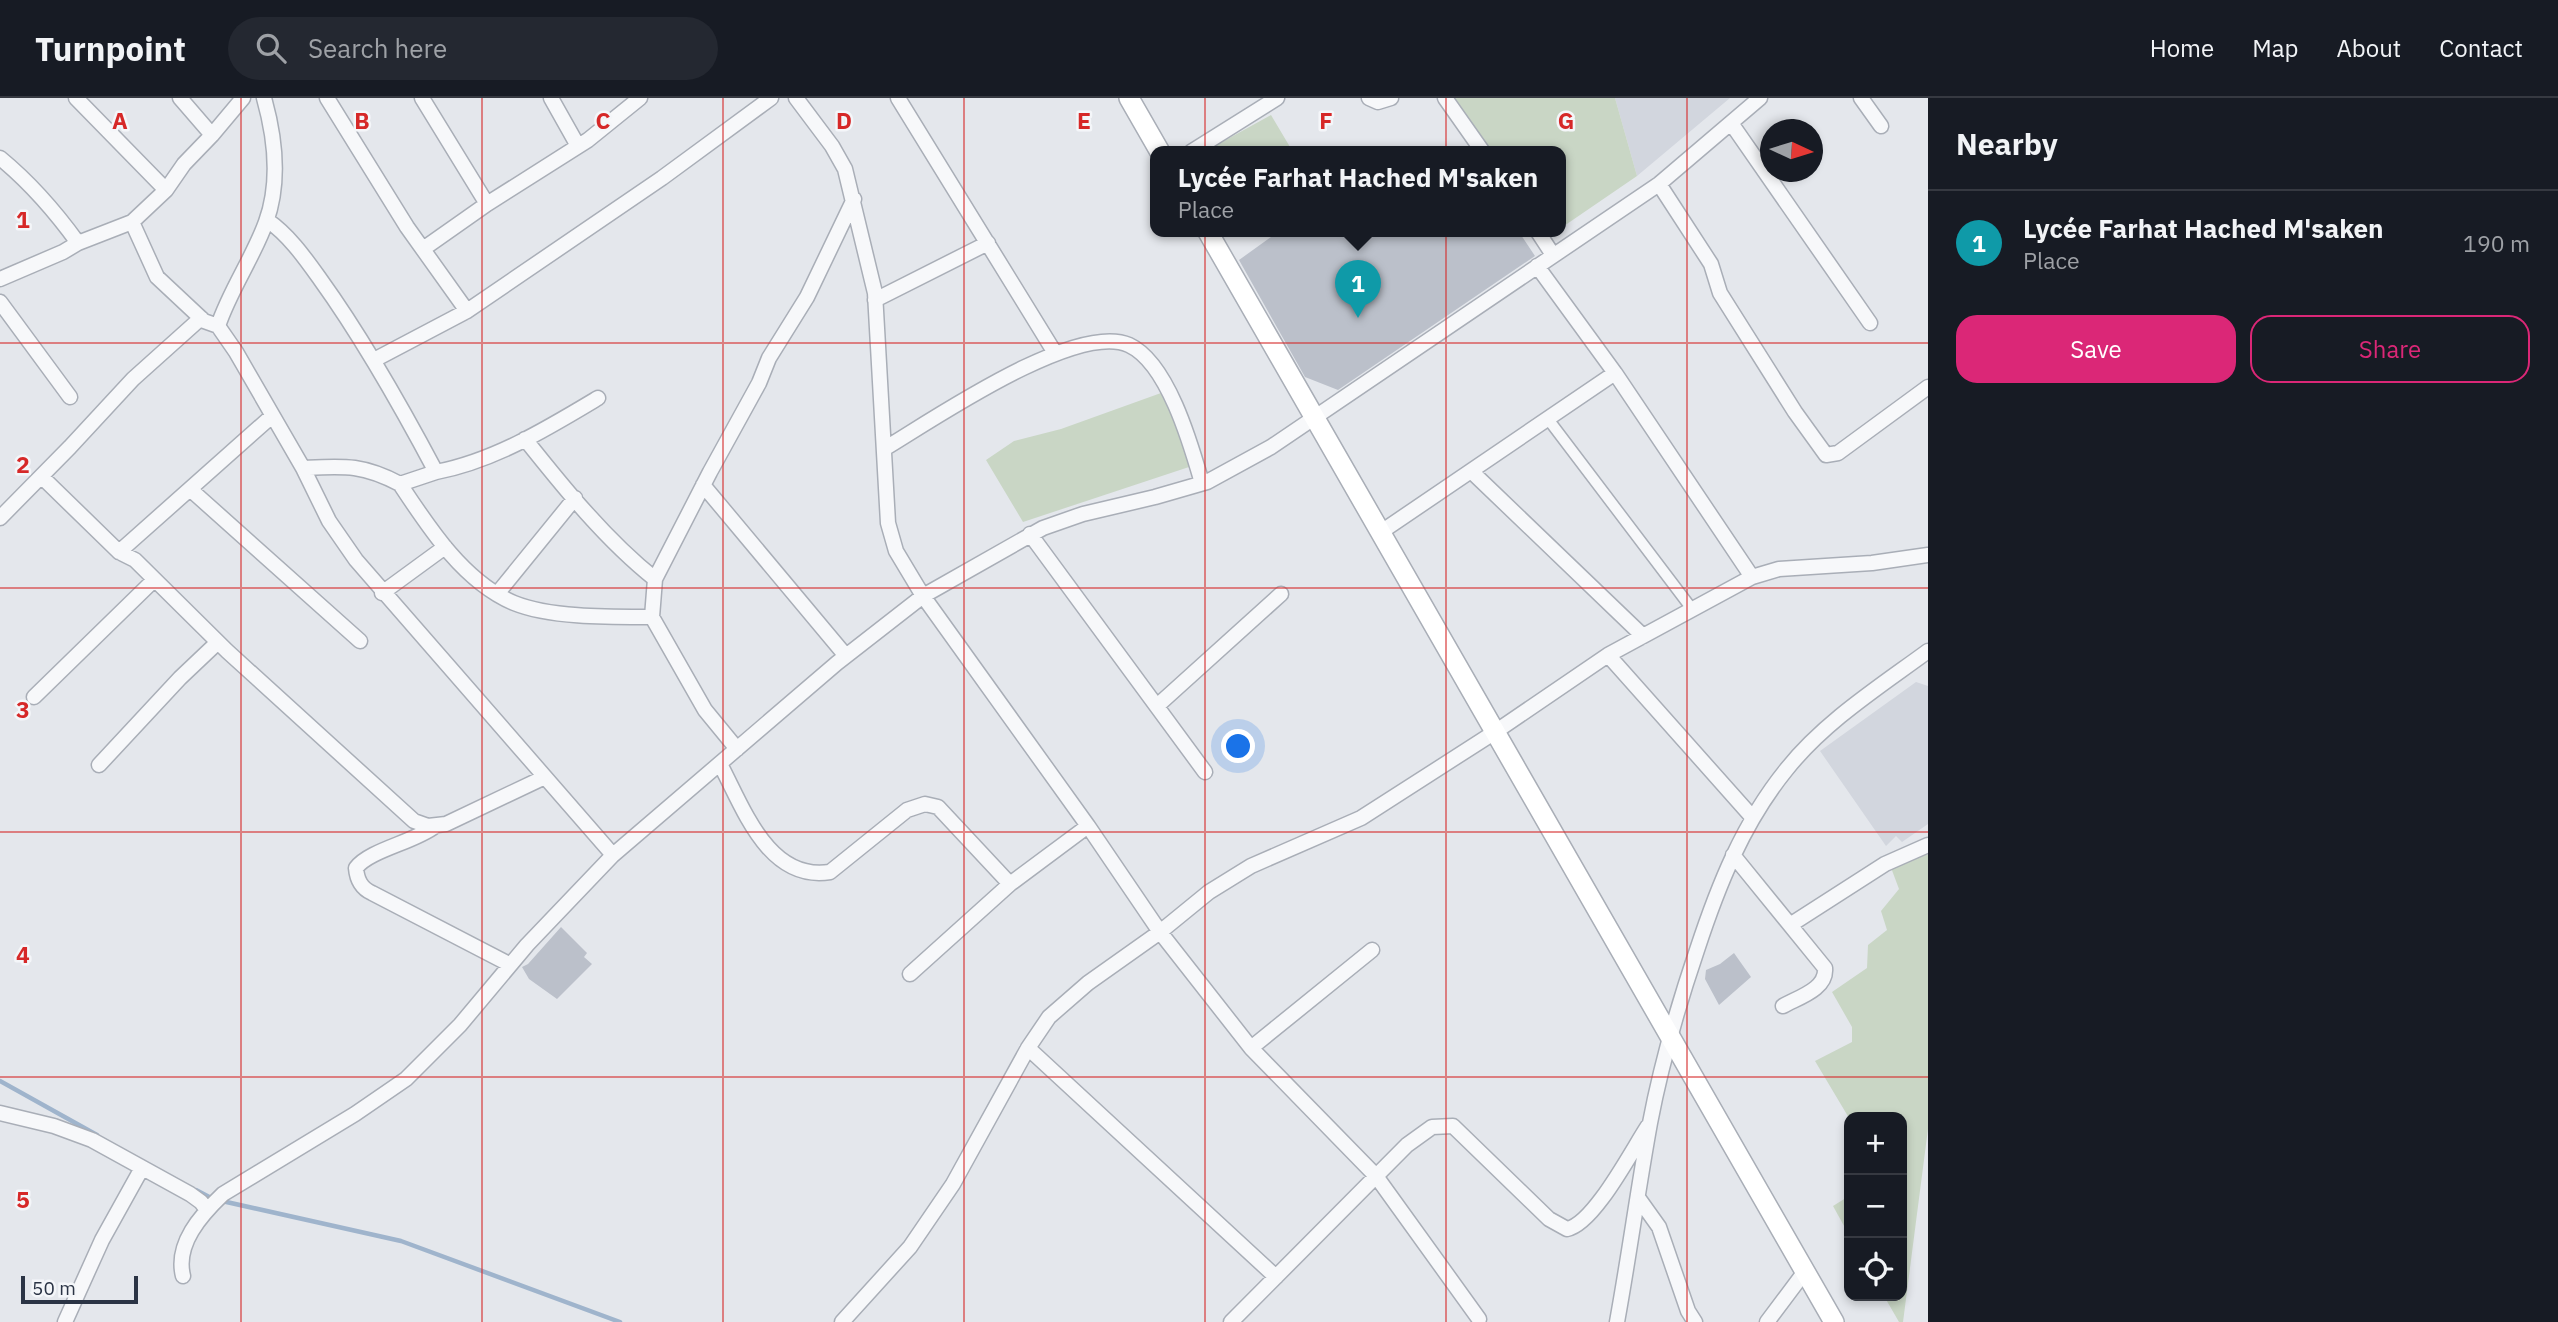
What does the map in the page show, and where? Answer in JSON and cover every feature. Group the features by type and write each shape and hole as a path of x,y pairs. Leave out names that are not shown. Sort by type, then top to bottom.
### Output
{"main road":[{"path":"1129,98 1157,146"},
{"path":"1211,237 1834,1322"}],"street":[{"path":"76,98 166,190"},
{"path":"180,98 212,135"},
{"path":"0,279 78,243 132,222 166,190 184,164 243,98"},
{"path":"218,326 267,220 274,188 270,117 264,98"},
{"path":"327,98 423,249 467,311"},
{"path":"422,98 487,204"},
{"path":"551,98 578,146"},
{"path":"423,249 578,146 640,98"},
{"path":"374,360 467,311 662,178 771,98"},
{"path":"796,98 838,155 854,199 875,300 889,534 896,551 923,596 1160,932 1251,1048 1376,1176 1479,1319"},
{"path":"898,98 1055,353"},
{"path":"1201,146 1277,98"},
{"path":"1369,98 1378,102 1391,98"},
{"path":"1445,98 1479,146"},
{"path":"183,1276 181,1252 208,1209 223,1194 355,1114 406,1079 460,1026 509,964 613,855 846,656 923,596 1030,534 1092,511 1202,483 1262,452 1659,184 1760,98"},
{"path":"1861,98 1881,126"},
{"path":"1731,123 1870,323"},
{"path":"0,158 23,178 59,217 78,243"},
{"path":"1659,184 1711,264 1720,293 1795,412 1826,455 1838,453 1928,387"},
{"path":"737,749 705,710 652,617 656,579 703,485 759,383 769,358 807,297 854,199"},
{"path":"267,220 287,237 337,301 374,360 436,472"},
{"path":"132,222 157,277 201,318 218,326 250,374 303,468 329,521 382,593 456,673 613,855"},
{"path":"1541,237 1553,255"},
{"path":"875,300 988,243"},
{"path":"1536,266 1615,373 1752,577"},
{"path":"0,302 70,397"},
{"path":"0,518 133,379 201,318"},
{"path":"884,449 999,380 1055,353 1102,342 1115,342 1129,345 1141,354 1180,411 1202,483"},
{"path":"1381,532 1615,373"},
{"path":"400,484 485,458 598,398"},
{"path":"119,552 272,416"},
{"path":"1548,419 1692,608"},
{"path":"525,439 633,561 656,579"},
{"path":"303,468 357,467 374,471 400,484 446,547 480,582 515,604 572,614 652,617"},
{"path":"1471,471 1643,636"},
{"path":"42,477 119,552 135,560 218,642 415,821 422,825 446,824 545,777"},
{"path":"703,485 846,656"},
{"path":"191,490 360,641"},
{"path":"497,594 575,498"},
{"path":"1030,534 1205,772"},
{"path":"382,593 446,547"},
{"path":"842,1322 910,1247 953,1184 1028,1048 1049,1017 1088,983 1160,932 1209,892 1251,866 1361,818 1608,655 1752,577 1779,569 1872,563 1928,555"},
{"path":"34,698 155,580"},
{"path":"1157,706 1281,594"},
{"path":"99,765 180,678 218,642"},
{"path":"1616,1322 1650,1122 1681,999 1717,889 1753,818 1786,769 1827,729 1928,651"},
{"path":"1608,655 1753,818"},
{"path":"720,764 760,837 778,858 799,870 830,872 906,810 925,804 938,807 1010,884"},
{"path":"435,826 364,859 356,868 359,881 364,889 509,964"},
{"path":"910,974 1010,884 1088,827"},
{"path":"1790,925 1885,864 1928,845"},
{"path":"1733,855 1820,960 1826,972 1817,987 1783,1006"},
{"path":"1251,1048 1372,950"},
{"path":"1028,1048 1276,1277"},
{"path":"0,1113 72,1132 110,1149 190,1194 208,1209"},
{"path":"1231,1322 1407,1145 1432,1127 1453,1126 1549,1219 1561,1227 1572,1228 1593,1211 1650,1122"},
{"path":"65,1322 102,1240 142,1168"},
{"path":"1639,1199 1659,1227 1688,1311 1695,1322"},
{"path":"1767,1322 1806,1270"}],"shaded area":[{"path":"1615,98 1730,98 1637,176"},
{"path":"1916,682 1928,686 1928,824 1902,842 1896,836 1886,846 1820,751"}],"green space":[{"path":"1449,98 1615,98 1637,176 1566,225 1566,146 1483,146"},
{"path":"1271,115 1289,146 1215,146"},
{"path":"1161,393 1182,434 1189,467 1023,522 986,460 1014,441 1061,429"},
{"path":"1928,854 1928,1129 1907,1291 1907,1112 1845,1112 1815,1061 1852,1042 1852,1027 1832,992 1867,968 1868,945 1887,930 1881,911 1899,889 1890,865"},
{"path":"1844,1199 1844,1226 1833,1206"},
{"path":"1887,1301 1906,1301 1903,1322 1899,1322"}],"building":[{"path":"1271,237 1522,237 1535,256 1338,390 1305,377 1239,260"},
{"path":"561,927 587,953 584,957 592,964 557,999 529,979 522,967 528,964"},
{"path":"1734,953 1751,977 1719,1005 1705,979 1706,970 1720,964"}],"waterway":[{"path":"0,1081 97,1135"},
{"path":"196,1190 213,1199"},
{"path":"222,1201 401,1241 620,1322"}],"place":[{"name":"Lycée Farhat Hached M'saken","path":"1358,318"}]}
